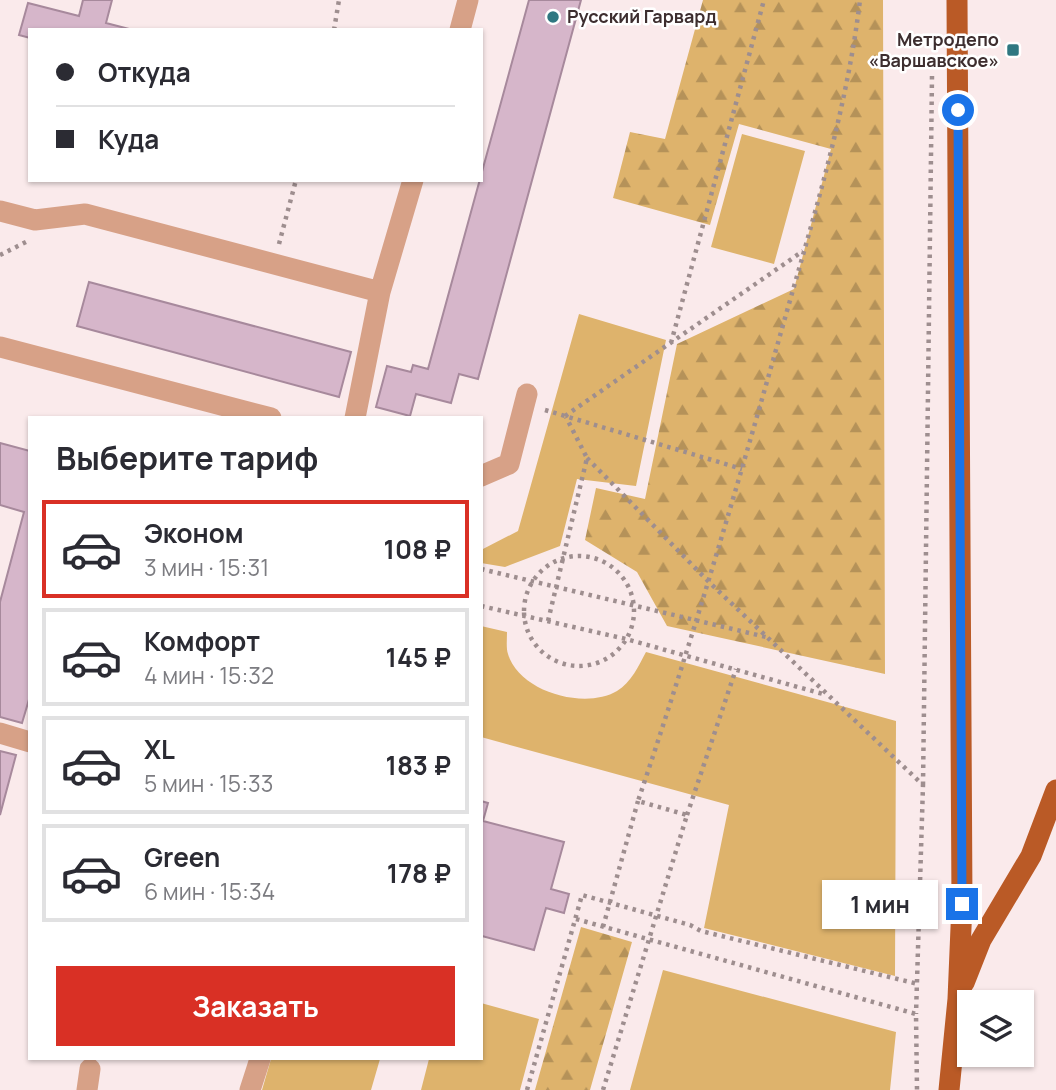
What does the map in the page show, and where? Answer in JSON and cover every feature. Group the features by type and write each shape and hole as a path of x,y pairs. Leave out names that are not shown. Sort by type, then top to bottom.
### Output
{"main road":[{"path":"957,0 962,890 958,990"},
{"path":"962,990 981,940 1031,856 1056,790"},
{"path":"949,1090 957,1009"}],"lane":[{"path":"461,28 468,0"},
{"path":"355,416 380,292 412,182"},
{"path":"0,211 35,220 85,214 380,292"},
{"path":"0,347 263,416"},
{"path":"483,475 509,464 527,394"},
{"path":"0,733 28,741"},
{"path":"250,1090 260,1060"}],"path":[{"path":"334,28 339,0"},
{"path":"671,343 764,0"},
{"path":"603,927 638,801 699,620 804,251 836,123 860,0"},
{"path":"917,1090 916,1014 922,785 932,69"},
{"path":"273,263 295,182"},
{"path":"565,416 804,251"},
{"path":"565,416 742,469"},
{"path":"565,416 587,458 710,583 922,785"},
{"path":"548,621 587,458"},
{"path":"590,557 607,564 622,576 631,592 632,629 609,658 592,665 574,666 557,662 542,653 530,639 523,604 533,581 553,562 564,558 590,557"},
{"path":"483,569 769,638"},
{"path":"483,606 626,639 825,694"},
{"path":"603,1090 687,815 736,669"},
{"path":"638,801 687,815"},
{"path":"527,1090 582,895 657,915 701,931 918,984"},
{"path":"576,919 916,1014"}],"green space":[{"path":"703,0 883,0 885,674 667,626 637,572 585,540 596,488 645,499 677,344 794,289 831,149 739,124 710,225 613,198 630,132 665,139"},
{"path":"742,134 805,151 774,264 711,247"},
{"path":"579,314 666,340 636,486 577,479 560,546 505,567 483,563 483,549 518,531"},
{"path":"483,626 507,632 507,652 525,678 555,694 571,698 604,696 622,688 646,652 896,721 895,976 704,928 729,805 483,738"},
{"path":"581,927 632,942 590,1090 535,1090"},
{"path":"663,970 896,1032 890,1090 630,1090"},
{"path":"483,1004 539,1019 520,1090 421,1090 429,1060 483,1060"},
{"path":"271,1060 380,1060 371,1090 262,1090"}],"building":[{"path":"83,0 112,0 106,23 125,28 28,28 28,37 19,35 28,3 79,16"},
{"path":"529,0 581,0 478,379 459,374 451,403 416,394 410,416 376,407 387,366 411,372 413,365 428,369 479,182 483,182 483,168"},
{"path":"89,282 351,352 339,397 77,326"},
{"path":"0,443 28,450 28,703 22,723 0,717 0,602 24,512 0,505"},
{"path":"0,751 16,755 0,815"},
{"path":"483,802 488,803 483,821"},
{"path":"483,821 564,842 551,889 569,894 564,913 546,908 534,950 483,936"}],"place":[{"name":"Русский Гарвард","path":"553,17"},
{"name":"Метродепо «Варшавское»","path":"1013,50"}],"route":[{"path":"958,110 962,904"}]}
